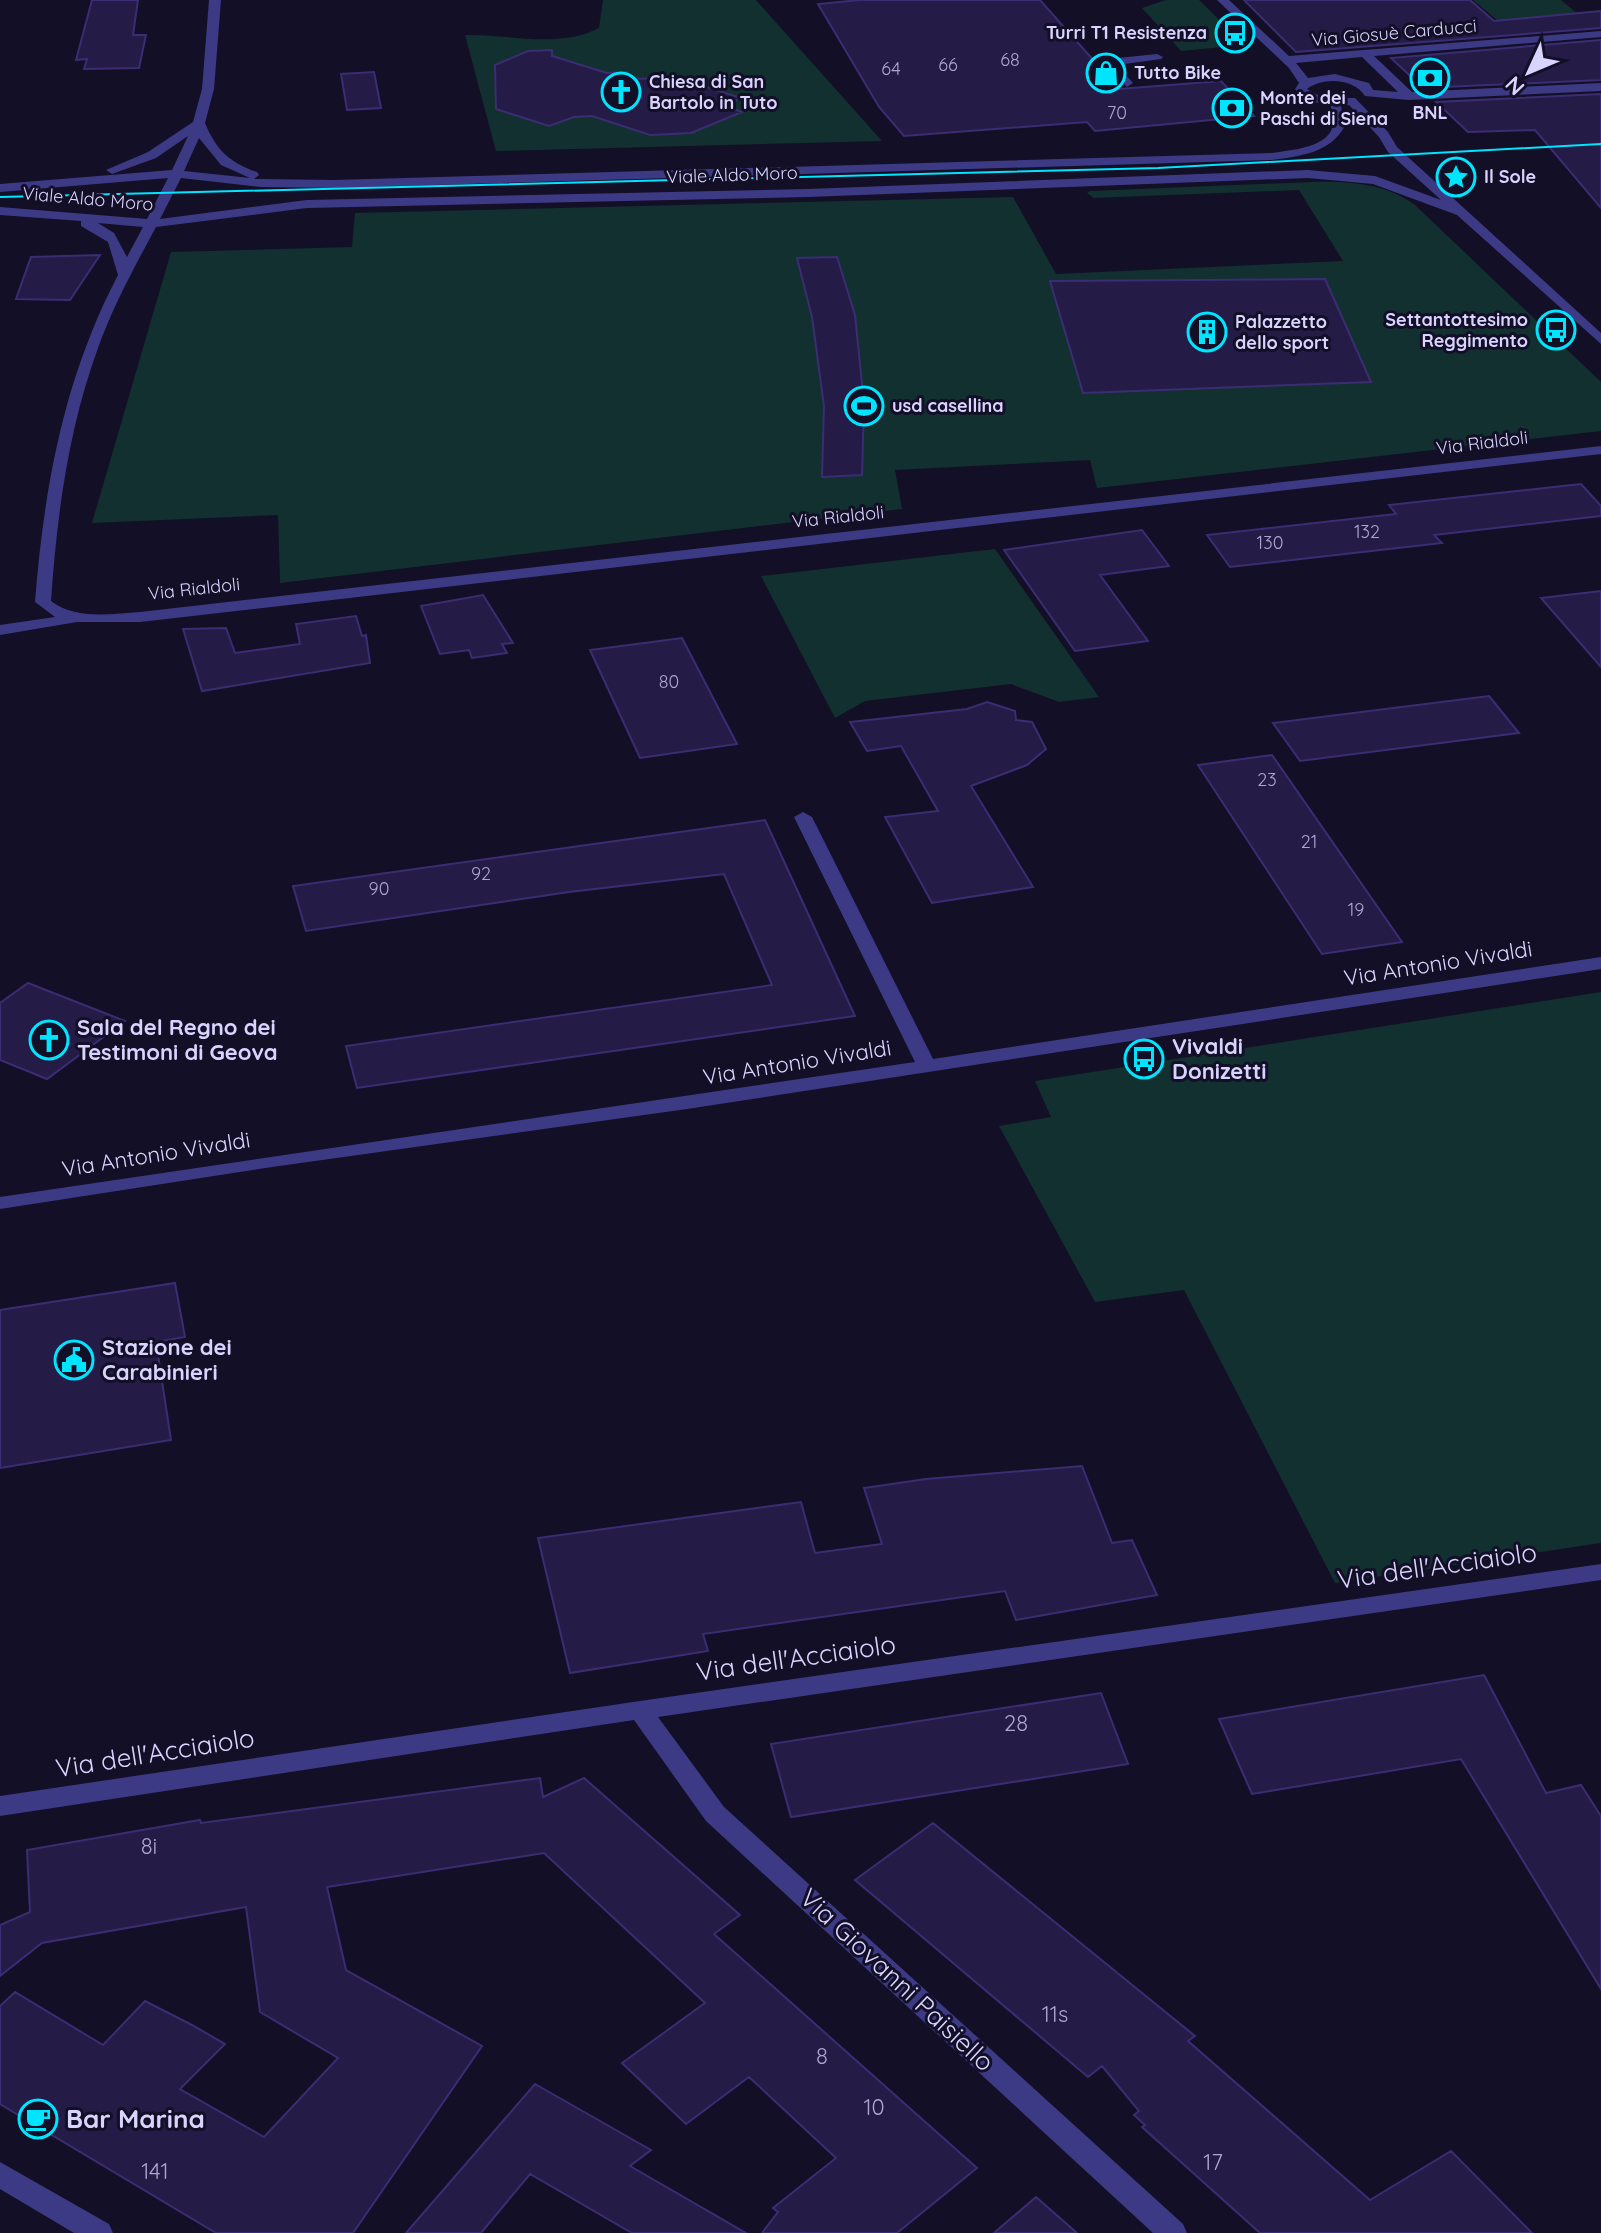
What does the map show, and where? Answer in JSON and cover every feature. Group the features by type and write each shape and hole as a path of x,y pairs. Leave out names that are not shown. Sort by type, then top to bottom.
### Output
{"street":[{"path":"124,274 153,223 199,123 208,89 215,0"},
{"path":"1223,0 1289,63 1305,83"},
{"name":"Via Giosuè Carducci","path":"1289,63 1601,34"},
{"path":"1365,54 1409,96"},
{"path":"1127,83 1108,62 1157,57"},
{"path":"1289,63 1327,78 1359,82 1369,93"},
{"path":"1327,78 1305,83 1301,89 1304,94 1332,104 1364,133 1387,144 1601,340"},
{"path":"1332,104 1351,101 1369,93 1409,96 1601,87"},
{"path":"1351,101 1387,139 1387,144"},
{"name":"Viale Aldo Moro","path":"0,188 174,174 291,184 1266,157 1301,152 1329,140 1339,127 1332,104"},
{"path":"199,123 211,152 226,164 291,184"},
{"path":"65,185 152,155 199,123"},
{"name":"Viale Aldo Moro","path":"0,211 59,213 153,223 202,220 293,204 681,196 1308,174 1375,180 1460,212"},
{"path":"59,213 101,229 113,238 118,244 124,274"},
{"name":"Via Rialdoli","path":"79,618 48,609 43,602 51,502 67,420 93,343 124,274"},
{"name":"Via Rialdoli","path":"0,630 79,618 116,618 199,609 1601,450"},
{"path":"803,817 927,1066"},
{"name":"Via Antonio Vivaldi","path":"0,1203 1601,963"},
{"name":"Via dell'Acciaiolo","path":"0,1806 640,1710 1601,1572"},
{"name":"Via Giovanni Paisiello","path":"640,1710 715,1814 1173,2233"},
{"path":"0,2174 99,2233"}],"green space":[{"path":"603,0 756,0 882,141 496,151 465,35 550,39 583,34 599,28"},
{"path":"1166,0 1199,0 1245,45 1181,51 1142,8"},
{"path":"1473,0 1561,0 1593,27 1514,34"},
{"name":"usd casellina","path":"1312,182 1352,183 1379,188 1415,205 1601,382 1601,431 1097,488 1090,460 895,470 902,509 280,583 278,515 92,523 171,252 352,247 355,213 1013,197 1056,274 1343,261 1299,190 1094,198 1087,193"},
{"path":"995,549 1099,697 1059,702 1011,684 865,701 835,718 761,576"},
{"path":"1601,992 1601,1543 1335,1583 1184,1290 1095,1302 999,1126 1051,1117 1035,1081"}],"building":[{"path":"92,0 138,0 133,35 146,35 139,68 84,69 87,59 76,60"},
{"path":"860,0 1040,0 1119,89 1221,81 1254,116 1095,131 1087,122 904,136 879,107 818,4"},
{"path":"1244,0 1470,0 1494,21 1601,11 1601,28 1296,52"},
{"path":"1601,40 1601,80 1423,88 1391,58"},
{"name":"Chiesa di San Bartolo in Tuto","path":"552,50 552,56 607,73 627,72 628,79 679,78 741,98 723,105 742,112 691,133 650,135 592,116 574,117 549,126 496,109 495,65 528,51"},
{"path":"374,72 381,108 347,110 341,74"},
{"path":"1601,94 1601,208 1535,130 1468,132 1436,102"},
{"path":"100,255 70,300 16,299 31,257"},
{"path":"837,257 855,315 864,404 862,475 822,477 824,406 812,317 797,258"},
{"name":"Palazzetto dello sport","path":"1325,279 1371,382 1083,393 1050,281"},
{"path":"1581,484 1601,506 1601,516 1434,535 1442,543 1230,567 1207,535 1396,514 1389,505"},
{"path":"1142,530 1169,566 1100,575 1148,641 1075,651 1004,550"},
{"path":"1601,591 1601,667 1541,598"},
{"path":"483,595 513,643 502,644 507,653 472,658 469,650 440,654 421,606"},
{"path":"356,616 362,636 366,635 370,663 202,691 183,629 226,628 235,653 300,644 296,624"},
{"path":"682,638 737,744 640,758 590,650"},
{"path":"1489,696 1519,733 1300,761 1273,723"},
{"path":"987,702 1015,711 1016,720 1032,722 1046,749 1027,765 971,786 1033,887 932,903 885,817 938,811 901,746 867,751 850,722 967,709"},
{"path":"1272,755 1402,942 1322,954 1198,765"},
{"path":"765,820 855,1016 357,1088 346,1046 772,985 724,874 569,892 306,931 293,886"},
{"name":"Sala del Regno dei Testimoni di Geova","path":"28,983 125,1021 47,1079 0,1060 0,1003"},
{"path":"175,1283 185,1337 156,1342 171,1440 0,1468 0,1310"},
{"path":"1082,1466 1112,1543 1132,1540 1157,1595 1016,1620 1005,1591 703,1634 708,1651 570,1673 538,1538 801,1502 815,1553 882,1544 864,1488 926,1479"},
{"path":"1484,1675 1546,1793 1581,1785 1601,1816 1601,1989 1461,1759 1252,1794 1219,1719"},
{"path":"1101,1693 1128,1764 791,1817 771,1744"},
{"path":"540,1778 543,1797 584,1778 740,1915 714,1934 977,2168 897,2233 762,2233 778,2212 773,2208 836,2158 749,2077 686,2124 622,2063 705,2003 544,1853 327,1887 346,1970 482,2046 353,2233 216,2233 0,2104 0,2006 15,1992 103,2045 145,2001 225,2044 180,2089 264,2137 338,2058 260,2012 246,1907 42,1943 0,1976 0,1925 30,1912 27,1850 200,1820 201,1823"},
{"path":"933,1823 1195,2036 1188,2041 1370,2200 1451,2151 1532,2233 1260,2233 1142,2127 1145,2125 1134,2115 1139,2111 1102,2066 1088,2077 855,1880"},
{"path":"535,2084 651,2150 630,2166 746,2233 632,2233 530,2174 481,2233 406,2233"},
{"path":"1036,2197 1077,2233 994,2233"}],"tram line":[{"path":"0,197 1158,168 1601,144"}],"place":[{"name":"Turri T1 Resistenza","path":"1235,33"},
{"name":"Tutto Bike","path":"1106,73"},
{"name":"BNL","path":"1430,78"},
{"name":"Chiesa di San Bartolo in Tuto","path":"621,92"},
{"name":"Monte dei Paschi di Siena","path":"1232,108"},
{"name":"Il Sole","path":"1456,177"},
{"name":"Settantottesimo Reggimento","path":"1556,330"},
{"name":"Palazzetto dello sport","path":"1207,332"},
{"name":"usd casellina","path":"864,406"},
{"name":"Sala del Regno dei Testimoni di Geova","path":"49,1040"},
{"name":"Vivaldi Donizetti","path":"1144,1059"},
{"name":"Stazione dei Carabinieri","path":"74,1360"},
{"name":"Bar Marina","path":"38,2119"}]}
